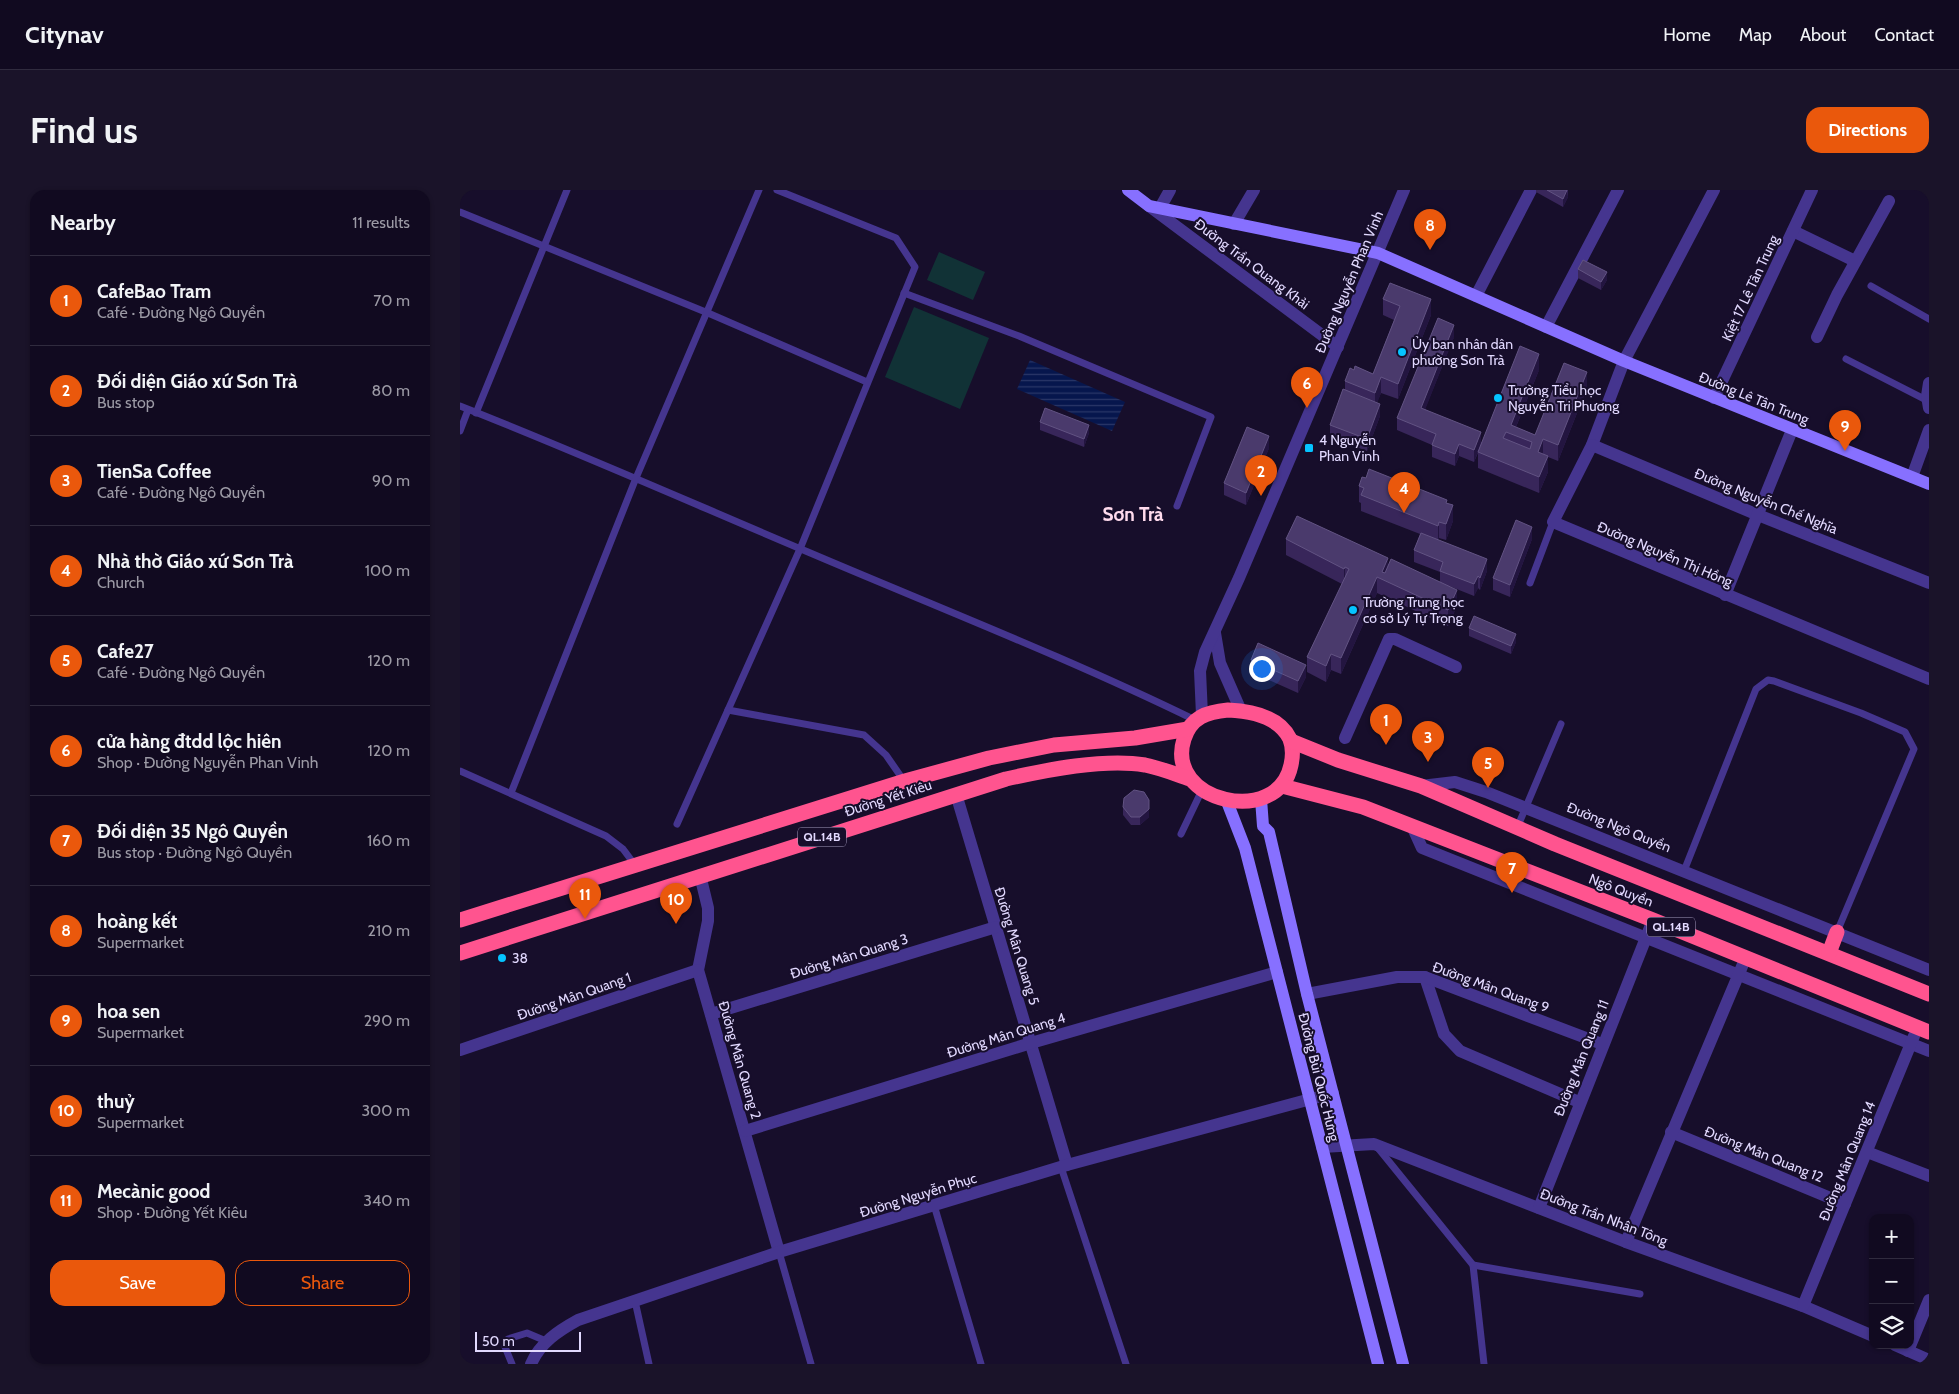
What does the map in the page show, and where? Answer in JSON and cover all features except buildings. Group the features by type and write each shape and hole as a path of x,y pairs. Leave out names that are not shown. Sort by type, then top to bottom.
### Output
{"highway":[{"path":"1213,711 1241,711 1257,714 1278,724 1291,741 1293,755 1289,772 1282,786 1261,799 1245,801 1226,800 1202,790 1190,779 1184,766 1182,754 1195,721 1213,711"},
{"name":"Đường Yết Kiêu","path":"460,920 904,781 1020,751 1135,738 1195,721"},
{"name":"Đường Ngô Quyền","path":"1291,741 1338,760 1421,786"},
{"name":"Đường Yết Kiêu","path":"460,953 1006,779 1058,768 1116,764 1144,765 1190,779"},
{"name":"QL.14B","path":"1282,786 1354,804 1412,826"},
{"name":"Ngô Quyền","path":"1421,786 1517,828 1929,994"},
{"name":"Ngô Quyền","path":"1412,826 1653,920 1923,1029"},
{"path":"1829,953 1837,932"}],"street":[{"name":"Đường Trần Quang Khải","path":"1128,190 1154,207 1338,347"},
{"path":"1154,207 1170,190"},
{"path":"1234,224 1254,190"},
{"name":"Đường Nguyễn Phan Vinh","path":"1195,721 1200,671 1205,652 1215,633 1404,190"},
{"path":"1476,296 1531,190"},
{"path":"1546,327 1618,190"},
{"path":"1553,522 1592,444 1624,361 1714,190"},
{"name":"Kiệt 17 Lê Tân Trung","path":"1714,398 1812,190"},
{"path":"1817,337 1855,261 1889,201"},
{"name":"Đường Trần Quang Khải","path":"1154,207 1378,253"},
{"path":"1793,231 1855,261"},
{"name":"Đường Lê Tân Trung","path":"1378,253 1624,361 1929,484"},
{"path":"1928,405 1929,383"},
{"path":"1725,596 1792,430"},
{"path":"1912,477 1929,430"},
{"name":"Đường Nguyễn Chế Nghĩa","path":"1592,444 1758,515 1929,583"},
{"name":"Đường Nguyễn Thị Hồng","path":"1553,522 1725,596 1929,679"},
{"path":"1215,633 1220,663 1241,711"},
{"path":"1345,738 1389,639 1395,639 1456,667"},
{"name":"Đường Ngô Quyền","path":"1421,786 1455,782 1526,808 1929,970"},
{"name":"Đường Mân Quang 5","path":"956,794 1031,1043 1064,1166"},
{"name":"Đường Bùi Quốc Hưng","path":"1261,799 1263,826 1269,832 1308,994 1403,1364"},
{"name":"Đường Bùi Quốc Hưng","path":"1226,800 1244,848 1378,1364"},
{"path":"1412,826 1422,848 1929,1051"},
{"name":"Đường Mân Quang 2","path":"700,875 708,908 708,921 698,970 779,1252"},
{"name":"Đường Mân Quang 11","path":"1538,1208 1653,920"},
{"name":"Đường Mân Quang 3","path":"712,1014 996,927"},
{"path":"1626,1242 1746,957"},
{"name":"Đường Mân Quang 1","path":"460,1050 698,970"},
{"name":"Đường Mân Quang 4","path":"745,1131 1031,1043 1277,972"},
{"name":"Đường Mân Quang 9","path":"1308,994 1397,977 1425,977 1602,1044"},
{"path":"1425,977 1444,1034 1460,1051 1579,1102"},
{"name":"Đường Mân Quang 14","path":"1803,1306 1911,1044 1923,1029"},
{"name":"Đường Nguyễn Phục","path":"531,1364 546,1342 560,1330 578,1320 779,1252 1064,1166 1333,1093"},
{"name":"Đường Mân Quang 12","path":"1671,1132 1845,1204"},
{"name":"Đường Trần Nhân Tông","path":"1322,1147 1347,1144 1374,1144 1626,1242 1803,1306 1869,1334"},
{"path":"1866,1152 1929,1176"},
{"path":"1908,1351 1929,1300"},
{"path":"1904,1349 1929,1360"}],"lane":[{"path":"476,413 567,190"},
{"path":"511,793 636,478 759,190"},
{"path":"677,824 800,549 915,267 896,238 777,190"},
{"path":"460,212 708,313 867,382"},
{"path":"1871,286 1929,320"},
{"path":"904,293 1019,336 1211,417 1177,506"},
{"path":"1846,359 1928,405"},
{"path":"460,406 636,478 1023,643 1140,694 1195,721"},
{"path":"460,431 468,410"},
{"path":"1530,583 1553,522"},
{"path":"1684,871 1756,689 1768,680 1774,681 1861,713 1905,732 1914,748 1837,932"},
{"path":"728,710 864,735 886,755 904,781"},
{"path":"1517,828 1562,724"},
{"path":"460,771 606,836 623,848 635,866"},
{"path":"1181,834 1202,790"},
{"path":"1374,1144 1473,1265 1484,1364"},
{"path":"1064,1166 1126,1364"},
{"path":"934,1206 981,1364"},
{"path":"779,1252 811,1364"},
{"path":"1473,1265 1640,1294"},
{"path":"634,1301 649,1364"},
{"path":"512,1364 505,1347 508,1339 527,1333 546,1342"}],"green space":[{"path":"939,252 985,272 973,300 927,280"},
{"path":"914,307 989,338 960,409 885,377"}],"shaded area":[{"path":"1030,360 1125,402 1112,431 1017,389"}],"place":[{"name":"hoàng kết","path":"1430,250"},
{"name":"Ủy ban nhân dân phường Sơn Trà","path":"1402,352"},
{"name":"Trường Tiểu học Nguyễn Tri Phương","path":"1498,398"},
{"name":"cửa hàng đtdd lộc hiên","path":"1307,408"},
{"name":"4 Nguyễn Phan Vinh","path":"1309,448"},
{"name":"hoa sen","path":"1845,451"},
{"name":"Đối diện Giáo xứ Sơn Trà","path":"1261,496"},
{"name":"Nhà thờ Giáo xứ Sơn Trà","path":"1404,513"},
{"name":"Trường Trung học cơ sở Lý Tự Trọng","path":"1353,610"},
{"name":"CafeBao Tram","path":"1386,745"},
{"name":"TienSa Coffee","path":"1428,762"},
{"name":"Cafe27","path":"1488,788"},
{"name":"Đối diện 35 Ngô Quyền","path":"1512,893"},
{"name":"Mecànic good","path":"585,919"},
{"name":"thuỷ","path":"676,924"},
{"name":"38","path":"502,958"}],"district":[{"name":"Sơn Trà","path":"1133,514"}]}
